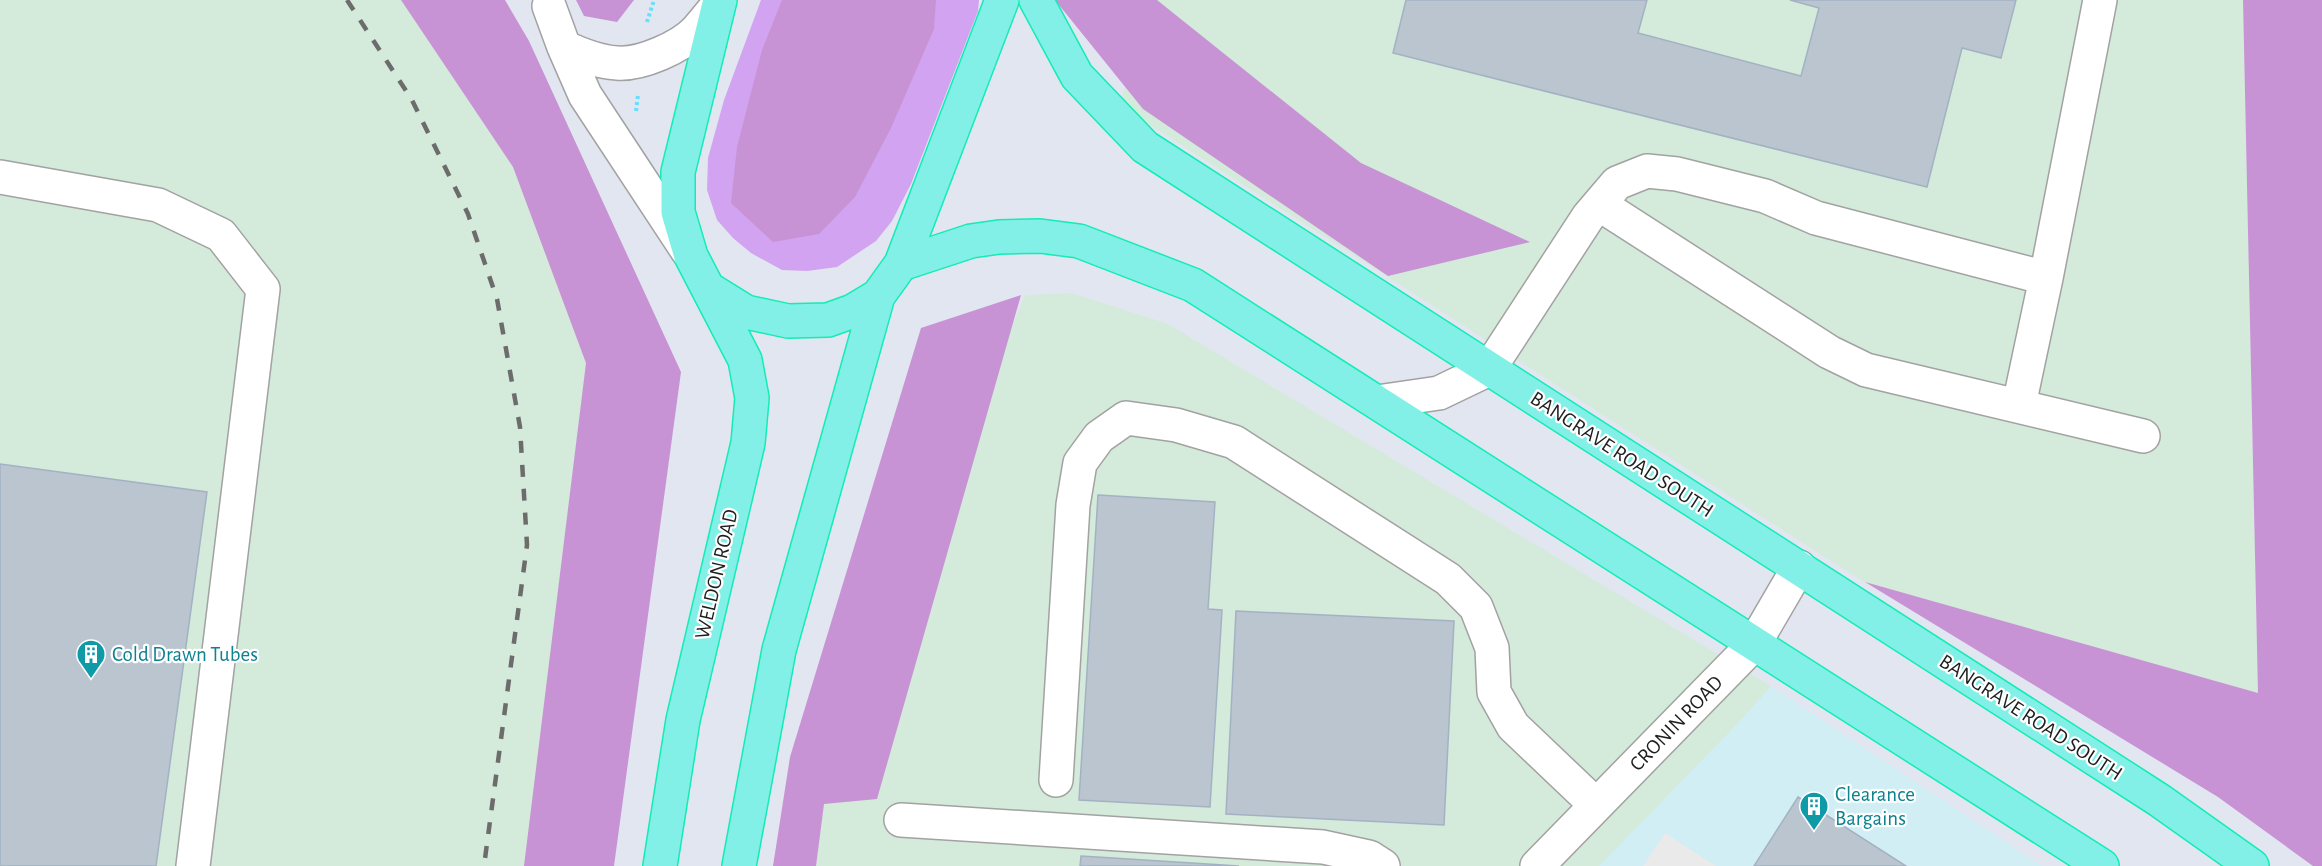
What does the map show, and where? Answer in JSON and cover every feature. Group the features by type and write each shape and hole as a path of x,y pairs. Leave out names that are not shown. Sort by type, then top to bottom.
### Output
{"highway":[{"path":"739,866 779,650 878,296 901,264 1002,0"},
{"name":"BANGRAVE ROAD SOUTH","path":"1036,0 1077,76 1145,147 2159,800 2253,866"},
{"name":"WELDON ROAD","path":"660,866 683,720 749,432 752,398 745,360 691,256 678,212 678,172 719,2"},
{"path":"901,264 971,241 999,237 1040,236 1079,241 1193,285 2102,866"},
{"path":"710,289 746,312 788,321 828,320 853,311 878,296"}],"street":[{"path":"2019,405 2100,0"},
{"path":"564,47 599,60 618,64 639,60 670,49 696,32 719,2"},
{"path":"549,6 585,95 691,256"},
{"path":"1377,402 1439,393 1489,369 1588,217 1617,183 1647,171 1677,174 1765,196 1816,218 2046,278"},
{"path":"0,177 158,205 221,235 263,289 193,866"},
{"path":"1599,204 1829,352 1866,370 2143,436"},
{"path":"1056,780 1073,505 1080,463 1099,438 1126,418 1176,425 1234,441 1448,579 1476,607 1492,648 1494,692 1513,726 1596,805"},
{"name":"CRONIN ROAD","path":"1537,866 1754,644 1799,567"},
{"path":"901,820 1323,847 1371,863"}],"shaded area":[{"path":"0,0 466,0 630,374 592,866 0,866"},
{"path":"401,0 505,0 529,41 681,372 614,866 524,866 586,363 513,167"},
{"path":"576,0 634,0 617,22 584,16"},
{"path":"761,0 979,0 978,11 911,184 892,221 876,241 837,267 807,271 782,270 751,253 717,220 707,190 708,158 724,100"},
{"path":"782,0 936,0 934,29 891,128 855,197 819,234 773,242 731,203 737,147 762,50"},
{"path":"1055,0 1157,0 1361,163 1530,242 1388,276 1143,109"},
{"path":"1155,0 2243,0 2258,693 1864,582 1119,105"},
{"path":"2243,0 2322,0 2322,866 2313,866 2218,797 1865,582 2258,693"},
{"path":"1072,293 1168,324 1771,686 1599,866 815,866 815,807 1025,295"},
{"path":"1021,295 877,799 824,804 816,866 773,866 790,757 921,328"},
{"path":"1771,686 2042,866 1598,866"},
{"path":"1665,833 1716,866 1643,866"}],"building":[{"path":"1406,0 1647,0 1638,33 1801,76 1819,8 1790,0 2016,0 2001,58 1962,48 1927,187 1393,53"},
{"name":"Cold Drawn Tubes","path":"0,464 207,492 156,866 0,866"},
{"path":"1098,495 1215,502 1208,609 1222,610 1210,807 1079,800"},
{"path":"1236,611 1454,621 1444,825 1226,814"},
{"name":"Clearance Bargains","path":"1798,797 1906,866 1754,866"},
{"path":"1081,856 1239,866 1080,866"}],"railway":[{"path":"347,0 412,100 468,214 497,299 520,427 527,545 484,866"}],"place":[{"name":"Cold Drawn Tubes","path":"91,680"},
{"name":"Clearance Bargains","path":"1814,832"}]}
